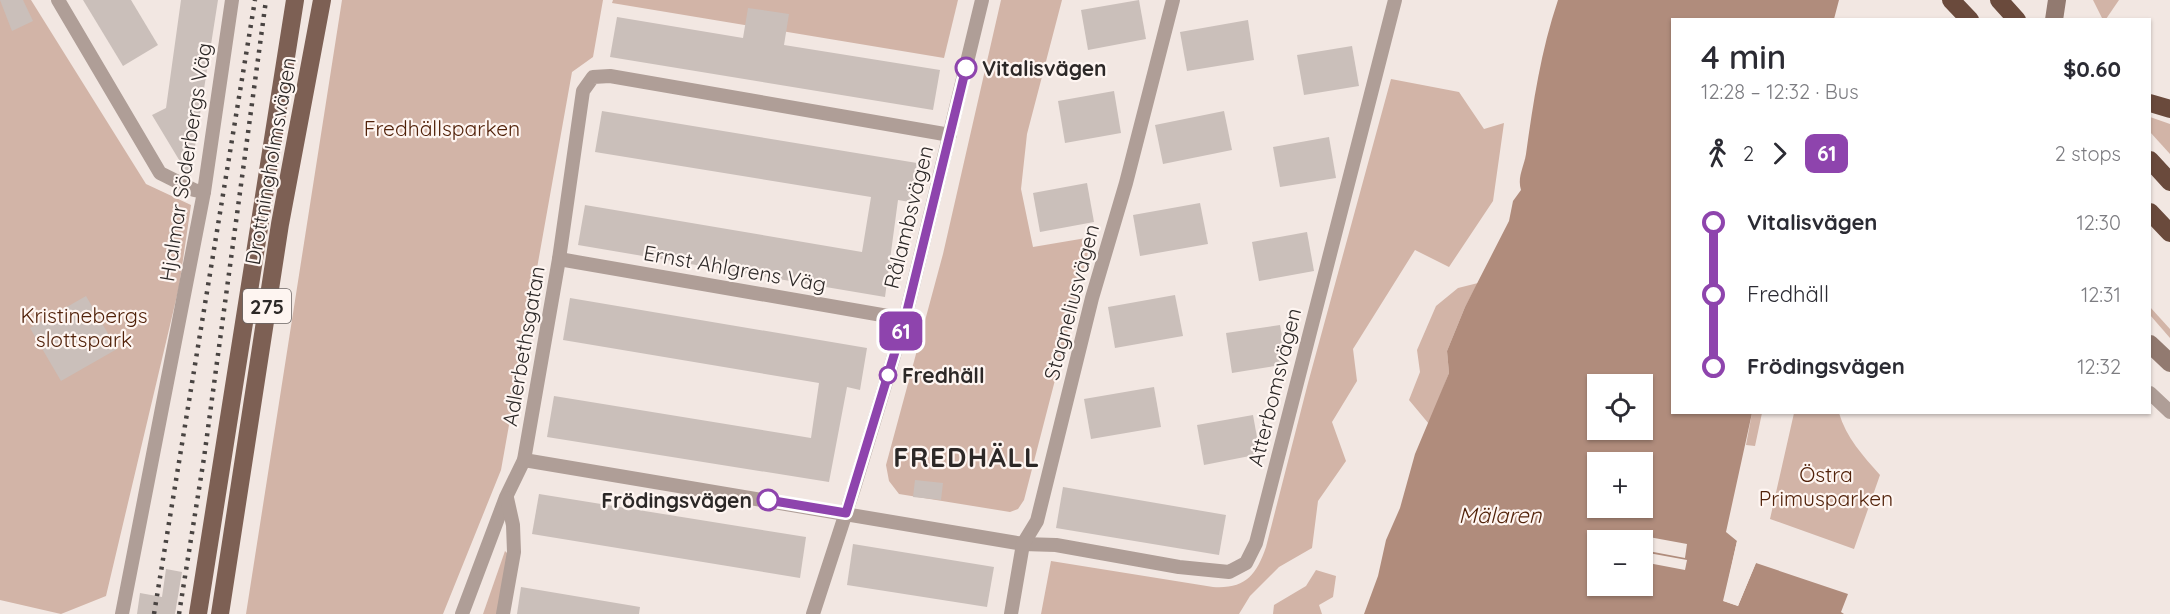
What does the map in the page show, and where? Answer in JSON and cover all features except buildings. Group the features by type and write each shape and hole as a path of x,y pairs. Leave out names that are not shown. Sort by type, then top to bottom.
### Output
{"highway":[{"path":"1951,0 1968,18"},
{"path":"1999,0 2016,18"},
{"path":"2151,103 2170,109"},
{"path":"2151,161 2170,182"},
{"path":"2151,213 2170,234"}],"main road":[{"name":"Drottningholmsvägen","path":"198,614 295,0"},
{"name":"Drottningholmsvägen","path":"220,614 280,224 322,0"}],"street":[{"path":"58,0 160,173 194,190 204,192"},
{"name":"Hjalmar Söderbergs Väg","path":"122,614 204,192 232,0"},
{"name":"Rålambsvägen","path":"813,614 905,319 982,0"},
{"name":"Stagneliusvägen","path":"1011,614 1023,544 1037,521 1092,298 1126,183 1173,0"},
{"name":"Atterbomsvägen","path":"1023,544 1056,545 1179,567 1229,572 1246,562 1256,543 1395,0"},
{"path":"2012,18 2016,0"},
{"path":"2054,18 2057,0"},
{"name":"Adlerbethsgatan","path":"462,614 506,497 524,460 559,259 583,91 593,77 610,76 950,135"},
{"name":"Ernst Ahlgrens Väg","path":"559,259 905,319"},
{"path":"2151,345 2170,363"},
{"path":"2151,394 2170,412"},
{"path":"524,460 1023,544"},
{"path":"503,614 514,552 513,525 506,497"}],"green space":[{"name":"Kristinebergs slottspark","path":"0,0 31,0 146,184 191,205 179,287 106,596 61,614 0,600"},
{"name":"Fredhällsparken","path":"342,0 603,0 593,57 572,72 501,470 443,614 246,614"},
{"path":"613,0 958,0 944,58 612,3"},
{"path":"1001,0 1062,0 1027,134 1021,189 1033,247 1092,237 1024,500 1018,509 1010,512 899,494 889,481 886,465 943,254"},
{"path":"2093,0 2119,0 2107,18 2102,18"},
{"path":"1391,79 1459,92 1484,129 1504,123 1493,201 1449,267 1415,250 1353,349 1357,381 1332,422 1346,461 1318,501 1312,548 1279,567 1250,596 1239,614 1041,614 1051,561 1213,587 1233,586 1241,583 1248,579 1258,566 1266,547"},
{"path":"2151,117 2170,124 2170,154 2151,133"},
{"path":"1478,283 1465,307 1447,351 1449,373 1429,424 1409,400 1420,372 1417,350 1436,306 1458,288"},
{"path":"2151,308 2170,329 2170,338 2151,316"},
{"path":"1752,414 1762,414 1755,446 1746,445"},
{"name":"Östra Primusparken","path":"1794,414 1839,414 1861,453 1880,475 1854,549 1770,519"},
{"path":"505,551 508,554 498,614 483,614"},
{"path":"1316,570 1336,576 1333,597 1319,605 1322,614 1273,614 1274,605 1306,586"}],"water":[{"name":"Mälaren","path":"1558,0 1839,0 1834,18 1671,18 1671,414 1752,414 1726,532 1737,541 1724,601 1738,606 1756,563 1848,594 1841,612 1844,614 1364,614 1378,576 1386,540 1400,508 1415,454 1449,373 1447,351 1465,307 1509,221 1513,201 1521,190 1520,176 1526,154 1542,57"}],"pier":[{"path":"1653,538 1687,544 1685,558 1653,552"},
{"path":"1737,541 1740,541 1727,599 1737,602 1753,561 1757,560 1738,606 1723,601"},
{"path":"1653,554 1687,560 1685,570 1653,564"}],"railway":[{"path":"154,614 255,0"},
{"path":"179,614 204,458 266,0"}],"bus line":[{"name":"61","path":"768,500 846,513 905,319 966,68"}],"place":[{"name":"Vitalisvägen","path":"966,68"},
{"name":"Fredhäll","path":"888,375"},
{"name":"Frödingsvägen","path":"768,500"}],"district":[{"name":"FREDHÄLL","path":"967,457"}]}
